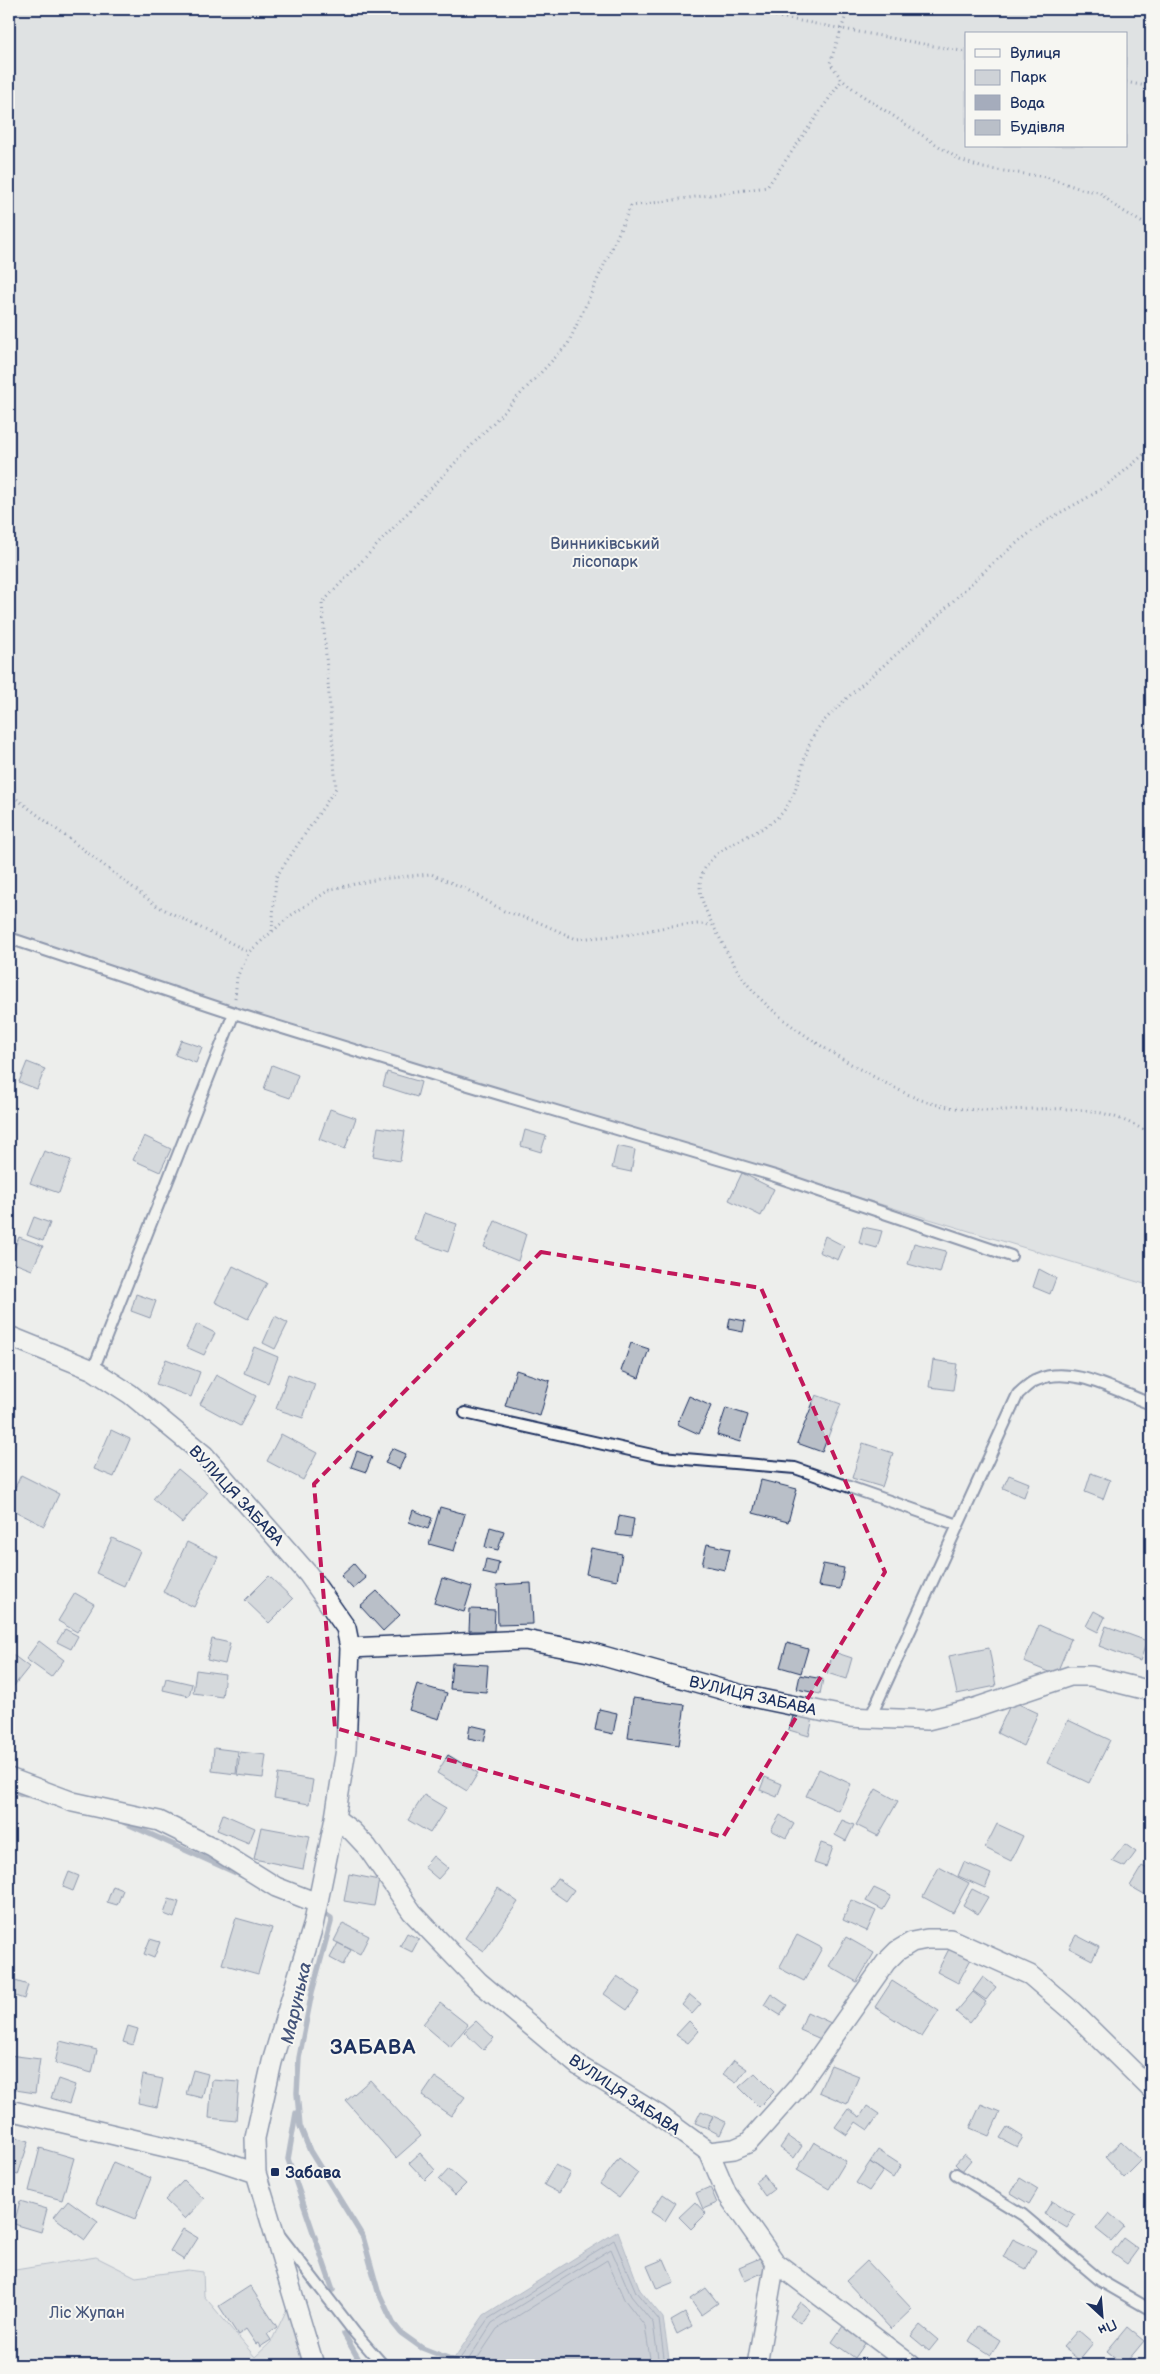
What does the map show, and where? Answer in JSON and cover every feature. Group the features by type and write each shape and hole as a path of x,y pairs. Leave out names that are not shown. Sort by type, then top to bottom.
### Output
{"street":[{"name":"ВУЛИЦЯ ЗАБАВА","path":"9,1336 93,1370 130,1394 204,1455 228,1480 308,1574 346,1628 350,1648 346,1749 335,1818 314,1926 272,2062 255,2138 256,2173 314,2365"},
{"name":"ВУЛИЦЯ ЗАБАВА","path":"350,1648 525,1640 588,1652 742,1695 849,1717 927,1720 972,1709 1070,1676 1091,1676 1151,1691"},
{"path":"9,1778 73,1802 160,1821 212,1847 276,1887 317,1905"},
{"name":"ВУЛИЦЯ ЗАБАВА","path":"335,1818 352,1831 367,1847 412,1912 479,1982 579,2066 657,2114 709,2152"},
{"path":"911,2365 775,2262 727,2194 709,2152 734,2149 748,2143 798,2087 886,1962 897,1951 912,1942 927,1939 950,1939 1030,1975 1073,2012 1151,2089"},
{"path":"9,2110 208,2156 256,2173"},
{"path":"757,2365 775,2262"}],"lane":[{"path":"9,938 234,1013 775,1176 1011,1256"},
{"path":"93,1370 234,1013"},
{"path":"870,1718 1018,1394 1036,1380 1057,1374 1076,1376 1151,1404"},
{"path":"465,1413 661,1457 796,1468 958,1525"},
{"path":"956,2174 1023,2215 1102,2281 1151,2310"},
{"path":"272,2226 355,2333 383,2365"}],"path":[{"path":"736,9 965,52"},
{"path":"845,9 842,29 830,63 842,80 960,160 983,168 1046,177 1084,190 1099,192 1115,206 1151,228"},
{"path":"1147,9 1151,10"},
{"path":"272,931 276,877 336,788 322,603 568,344 631,206 766,187 842,80"},
{"path":"1128,82 1151,87"},
{"path":"1151,448 1126,471 1095,493 1038,526 958,594 910,642 856,690 821,724 810,742 796,789 786,809 774,822 726,848 706,866 700,880 701,896 713,925 736,968 754,993 778,1015 841,1057 907,1094 939,1107 980,1111 1084,1110 1104,1114 1151,1134"},
{"path":"9,792 157,906 249,952"},
{"path":"234,1013 237,977 249,952 290,916 331,889 379,879 431,874 466,888 504,911 538,922 576,939 627,935 671,926 713,925"}],"highlighted area":[{"path":"541,1252 761,1288 885,1572 723,1837 335,1728 314,1484"}],"green space":[{"name":"Винниківський лісопарк","path":"9,9 1151,9 1151,1286 89,965 9,938"},
{"name":"Ліс Жупан","path":"96,2257 136,2277 188,2270 203,2272 204,2296 255,2357 271,2342 287,2309 306,2365 9,2365 9,2271"}],"water":[{"path":"618,2231 640,2290 663,2318 670,2365 454,2365 453,2360 484,2315"}],"building":[{"path":"181,1040 202,1047 196,1063 175,1055"},
{"path":"27,1062 45,1069 37,1089 19,1082"},
{"path":"272,1065 298,1075 290,1098 264,1089"},
{"path":"387,1072 421,1082 417,1097 383,1086"},
{"path":"330,1109 356,1118 345,1149 319,1139"},
{"path":"378,1127 405,1131 400,1161 373,1156"},
{"path":"525,1130 546,1136 541,1152 521,1146"},
{"path":"144,1136 171,1149 160,1172 133,1160"},
{"path":"617,1146 635,1150 631,1172 612,1168"},
{"path":"44,1151 71,1160 59,1193 30,1183"},
{"path":"742,1173 774,1189 761,1216 729,1200"},
{"path":"9,1196 15,1198 9,1215"},
{"path":"424,1213 457,1224 448,1252 415,1240"},
{"path":"34,1217 50,1223 43,1241 27,1235"},
{"path":"495,1221 526,1234 518,1261 484,1247"},
{"path":"863,1227 882,1231 877,1248 859,1243"},
{"path":"825,1236 844,1246 838,1260 819,1252"},
{"path":"19,1237 43,1246 32,1270 9,1261"},
{"path":"914,1243 946,1251 940,1273 908,1264"},
{"path":"233,1266 267,1283 248,1319 215,1302"},
{"path":"1039,1269 1056,1278 1050,1294 1033,1287"},
{"path":"136,1294 156,1301 150,1318 131,1311"},
{"path":"275,1316 288,1323 275,1349 263,1343"},
{"path":"730,1318 745,1321 743,1332 728,1329"},
{"path":"197,1324 215,1333 204,1355 186,1347"},
{"path":"631,1343 649,1349 639,1378 621,1371"},
{"path":"254,1347 278,1357 268,1383 244,1373"},
{"path":"166,1359 200,1372 191,1397 156,1384"},
{"path":"933,1360 957,1364 953,1390 929,1387"},
{"path":"516,1370 550,1381 540,1416 505,1406"},
{"path":"288,1374 315,1384 303,1418 276,1409"},
{"path":"216,1375 256,1396 240,1426 200,1404"},
{"path":"816,1395 841,1404 822,1452 797,1443"},
{"path":"689,1396 711,1406 699,1434 677,1424"},
{"path":"726,1408 748,1415 740,1442 717,1435"},
{"path":"111,1430 130,1439 114,1477 94,1469"},
{"path":"281,1434 317,1453 303,1480 267,1461"},
{"path":"863,1443 893,1453 882,1487 852,1478"},
{"path":"392,1448 406,1454 399,1469 385,1463"},
{"path":"357,1451 372,1457 366,1472 351,1467"},
{"path":"178,1469 207,1493 182,1523 153,1499"},
{"path":"1091,1473 1110,1480 1103,1499 1085,1492"},
{"path":"21,1475 59,1494 44,1526 9,1508 9,1500"},
{"path":"1009,1475 1029,1483 1024,1497 1003,1488"},
{"path":"761,1480 797,1489 788,1522 753,1513"},
{"path":"440,1507 465,1514 454,1551 429,1544"},
{"path":"413,1510 432,1518 428,1529 409,1522"},
{"path":"619,1516 634,1519 631,1537 616,1535"},
{"path":"490,1527 504,1531 498,1550 485,1547"},
{"path":"112,1538 140,1551 124,1586 96,1573"},
{"path":"187,1542 218,1557 194,1607 163,1592"},
{"path":"707,1544 730,1549 725,1570 702,1565"},
{"path":"591,1548 622,1554 617,1580 586,1574"},
{"path":"486,1559 499,1562 496,1576 483,1573"},
{"path":"354,1564 366,1578 353,1589 341,1576"},
{"path":"823,1564 844,1568 840,1589 818,1586"},
{"path":"269,1576 293,1599 269,1623 245,1600"},
{"path":"442,1578 472,1587 464,1612 434,1603"},
{"path":"531,1583 533,1624 498,1625 497,1585"},
{"path":"377,1591 400,1615 383,1631 360,1606"},
{"path":"75,1593 94,1604 77,1632 58,1621"},
{"path":"470,1609 495,1610 494,1631 469,1631"},
{"path":"1094,1611 1105,1617 1098,1632 1086,1626"},
{"path":"1039,1625 1071,1639 1056,1675 1024,1662"},
{"path":"1106,1626 1147,1641 1140,1661 1099,1646"},
{"path":"65,1629 78,1636 71,1649 57,1642"},
{"path":"212,1639 230,1643 225,1664 207,1660"},
{"path":"39,1641 64,1660 51,1677 26,1659"},
{"path":"787,1643 808,1649 801,1673 780,1667"},
{"path":"989,1648 996,1686 957,1694 949,1656"},
{"path":"9,1652 29,1667 9,1692"},
{"path":"834,1652 852,1658 846,1679 827,1673"},
{"path":"452,1663 488,1665 486,1692 450,1689"},
{"path":"196,1670 225,1674 222,1697 193,1693"},
{"path":"800,1675 823,1679 820,1694 797,1689"},
{"path":"166,1678 192,1684 189,1696 163,1690"},
{"path":"417,1684 447,1693 439,1719 409,1710"},
{"path":"633,1698 685,1705 679,1745 628,1738"},
{"path":"1012,1701 1038,1713 1023,1746 997,1733"},
{"path":"599,1709 617,1713 613,1734 595,1730"},
{"path":"794,1713 813,1718 809,1736 789,1730"},
{"path":"1068,1720 1110,1740 1089,1783 1047,1763"},
{"path":"470,1725 487,1729 484,1741 468,1738"},
{"path":"214,1748 238,1751 236,1774 212,1771"},
{"path":"240,1752 266,1755 263,1778 237,1775"},
{"path":"448,1755 478,1773 467,1791 437,1773"},
{"path":"819,1769 851,1784 839,1811 806,1796"},
{"path":"278,1774 313,1780 309,1804 274,1798"},
{"path":"765,1777 782,1784 777,1797 760,1790"},
{"path":"876,1789 898,1801 878,1836 856,1825"},
{"path":"424,1795 446,1808 430,1833 408,1820"},
{"path":"223,1814 255,1828 249,1843 217,1830"},
{"path":"780,1815 794,1824 786,1838 771,1830"},
{"path":"842,1820 854,1825 846,1841 835,1835"},
{"path":"997,1824 1023,1836 1011,1861 985,1848"},
{"path":"261,1827 310,1836 303,1869 254,1859"},
{"path":"821,1843 833,1847 826,1867 814,1863"},
{"path":"1125,1844 1136,1852 1125,1867 1112,1861"},
{"path":"433,1856 448,1868 438,1879 424,1867"},
{"path":"964,1862 991,1874 985,1888 958,1876"},
{"path":"1142,1866 1151,1871 1151,1898 1130,1886"},
{"path":"939,1867 969,1883 953,1913 923,1897"},
{"path":"69,1872 79,1876 73,1891 63,1887"},
{"path":"349,1874 379,1880 374,1906 344,1901"},
{"path":"557,1878 574,1890 566,1901 549,1889"},
{"path":"113,1886 123,1890 117,1905 107,1902"},
{"path":"498,1888 518,1902 484,1951 465,1938"},
{"path":"874,1888 891,1896 883,1910 866,1901"},
{"path":"972,1889 988,1897 978,1914 963,1905"},
{"path":"169,1899 179,1902 174,1918 164,1914"},
{"path":"851,1900 876,1911 867,1931 843,1920"},
{"path":"236,1918 272,1928 258,1974 222,1964"},
{"path":"343,1923 369,1936 360,1954 334,1941"},
{"path":"407,1933 419,1939 412,1952 400,1946"},
{"path":"797,1935 822,1948 804,1981 779,1968"},
{"path":"1076,1935 1099,1947 1092,1960 1069,1948"},
{"path":"846,1937 874,1953 857,1982 829,1966"},
{"path":"150,1939 160,1942 154,1958 144,1954"},
{"path":"338,1943 351,1950 343,1965 330,1958"},
{"path":"950,1947 971,1959 958,1983 937,1972"},
{"path":"617,1976 640,1992 627,2010 604,1994"},
{"path":"983,1977 996,1987 986,2000 973,1991"},
{"path":"9,1979 28,1985 24,1999 9,1994"},
{"path":"892,1981 939,2011 922,2037 875,2007"},
{"path":"973,1992 986,2002 969,2023 956,2012"},
{"path":"771,1994 787,2005 780,2015 764,2005"},
{"path":"690,1995 701,2004 692,2014 682,2005"},
{"path":"440,2003 468,2025 450,2047 423,2024"},
{"path":"807,2012 831,2023 823,2040 800,2030"},
{"path":"476,2021 494,2038 483,2050 464,2032"},
{"path":"689,2021 699,2031 688,2043 676,2035"},
{"path":"128,2026 138,2029 133,2045 123,2042"},
{"path":"60,2041 97,2050 92,2073 55,2063"},
{"path":"9,2055 40,2059 35,2093 9,2089"},
{"path":"734,2060 747,2069 736,2083 723,2074"},
{"path":"831,2065 859,2076 847,2104 819,2092"},
{"path":"193,2070 208,2074 202,2098 186,2094"},
{"path":"755,2073 774,2092 759,2107 739,2087"},
{"path":"143,2075 163,2079 157,2107 138,2103"},
{"path":"435,2077 465,2097 451,2116 422,2096"},
{"path":"58,2079 75,2085 69,2104 51,2098"},
{"path":"212,2080 239,2082 236,2121 209,2118"},
{"path":"370,2080 421,2136 396,2158 346,2101"},
{"path":"981,2104 1000,2112 989,2136 970,2128"},
{"path":"867,2106 879,2114 868,2130 856,2122 847,2135 835,2127 848,2109 860,2117"},
{"path":"701,2111 713,2116 707,2128 695,2123"},
{"path":"713,2116 726,2122 720,2135 707,2128"},
{"path":"1007,2127 1023,2137 1017,2147 1000,2138"},
{"path":"9,2135 29,2141 18,2175 9,2172"},
{"path":"788,2136 802,2146 794,2158 780,2148"},
{"path":"814,2142 846,2161 829,2189 797,2170"},
{"path":"1121,2142 1141,2161 1124,2178 1105,2157"},
{"path":"40,2148 74,2158 62,2200 29,2191"},
{"path":"878,2150 901,2165 893,2178 870,2162"},
{"path":"420,2153 435,2170 425,2180 409,2163"},
{"path":"964,2154 971,2160 962,2171 955,2164"},
{"path":"619,2158 638,2173 619,2198 600,2184"},
{"path":"113,2162 151,2178 135,2219 96,2203"},
{"path":"870,2162 883,2171 869,2191 856,2183"},
{"path":"555,2165 571,2173 559,2193 544,2185"},
{"path":"449,2169 466,2184 455,2195 439,2180"},
{"path":"764,2175 774,2189 765,2196 755,2182"},
{"path":"1020,2178 1038,2189 1029,2204 1011,2193"},
{"path":"184,2180 204,2199 185,2219 165,2200"},
{"path":"710,2187 717,2203 703,2209 696,2193"},
{"path":"1151,2190 1151,2200 1146,2196"},
{"path":"663,2194 676,2203 665,2221 651,2212"},
{"path":"68,2200 98,2222 85,2240 54,2217"},
{"path":"20,2201 47,2209 41,2232 14,2224"},
{"path":"1052,2201 1075,2215 1067,2228 1044,2214"},
{"path":"695,2202 706,2214 691,2229 679,2217"},
{"path":"1109,2213 1124,2226 1111,2241 1096,2229"},
{"path":"183,2229 198,2238 184,2260 170,2251"},
{"path":"1123,2238 1138,2249 1127,2264 1112,2253"},
{"path":"1013,2239 1036,2250 1026,2269 1003,2257"},
{"path":"760,2258 766,2271 745,2281 739,2267"},
{"path":"664,2259 674,2282 657,2289 647,2266"},
{"path":"867,2261 912,2309 891,2329 846,2281"},
{"path":"250,2286 277,2327 267,2334 271,2340 260,2347 246,2329 238,2335 219,2306"},
{"path":"706,2288 718,2303 701,2315 690,2299"},
{"path":"800,2302 810,2310 800,2323 790,2316"},
{"path":"685,2313 692,2326 677,2334 671,2321"},
{"path":"920,2325 938,2340 929,2351 911,2336"},
{"path":"843,2326 866,2342 855,2358 832,2342"},
{"path":"978,2326 1000,2340 991,2355 969,2341"},
{"path":"1127,2327 1144,2341 1124,2365 1107,2351"},
{"path":"1078,2330 1093,2343 1079,2360 1063,2347"}],"waterway":[{"name":"Марунька","path":"9,1788 22,1794 36,1797"},
{"name":"Марунька","path":"121,1821 243,1876"},
{"name":"Марунька","path":"320,1911 331,1918 331,1922 312,1992 299,2058 297,2093 300,2126 310,2151 363,2237 378,2291 393,2323 401,2333 422,2348 458,2362"},
{"path":"296,2113 288,2159 333,2290"},
{"path":"344,2334 362,2365"}],"place":[{"name":"Забава","path":"275,2172"}],"district":[{"name":"ЗАБАВА","path":"373,2047"}]}
